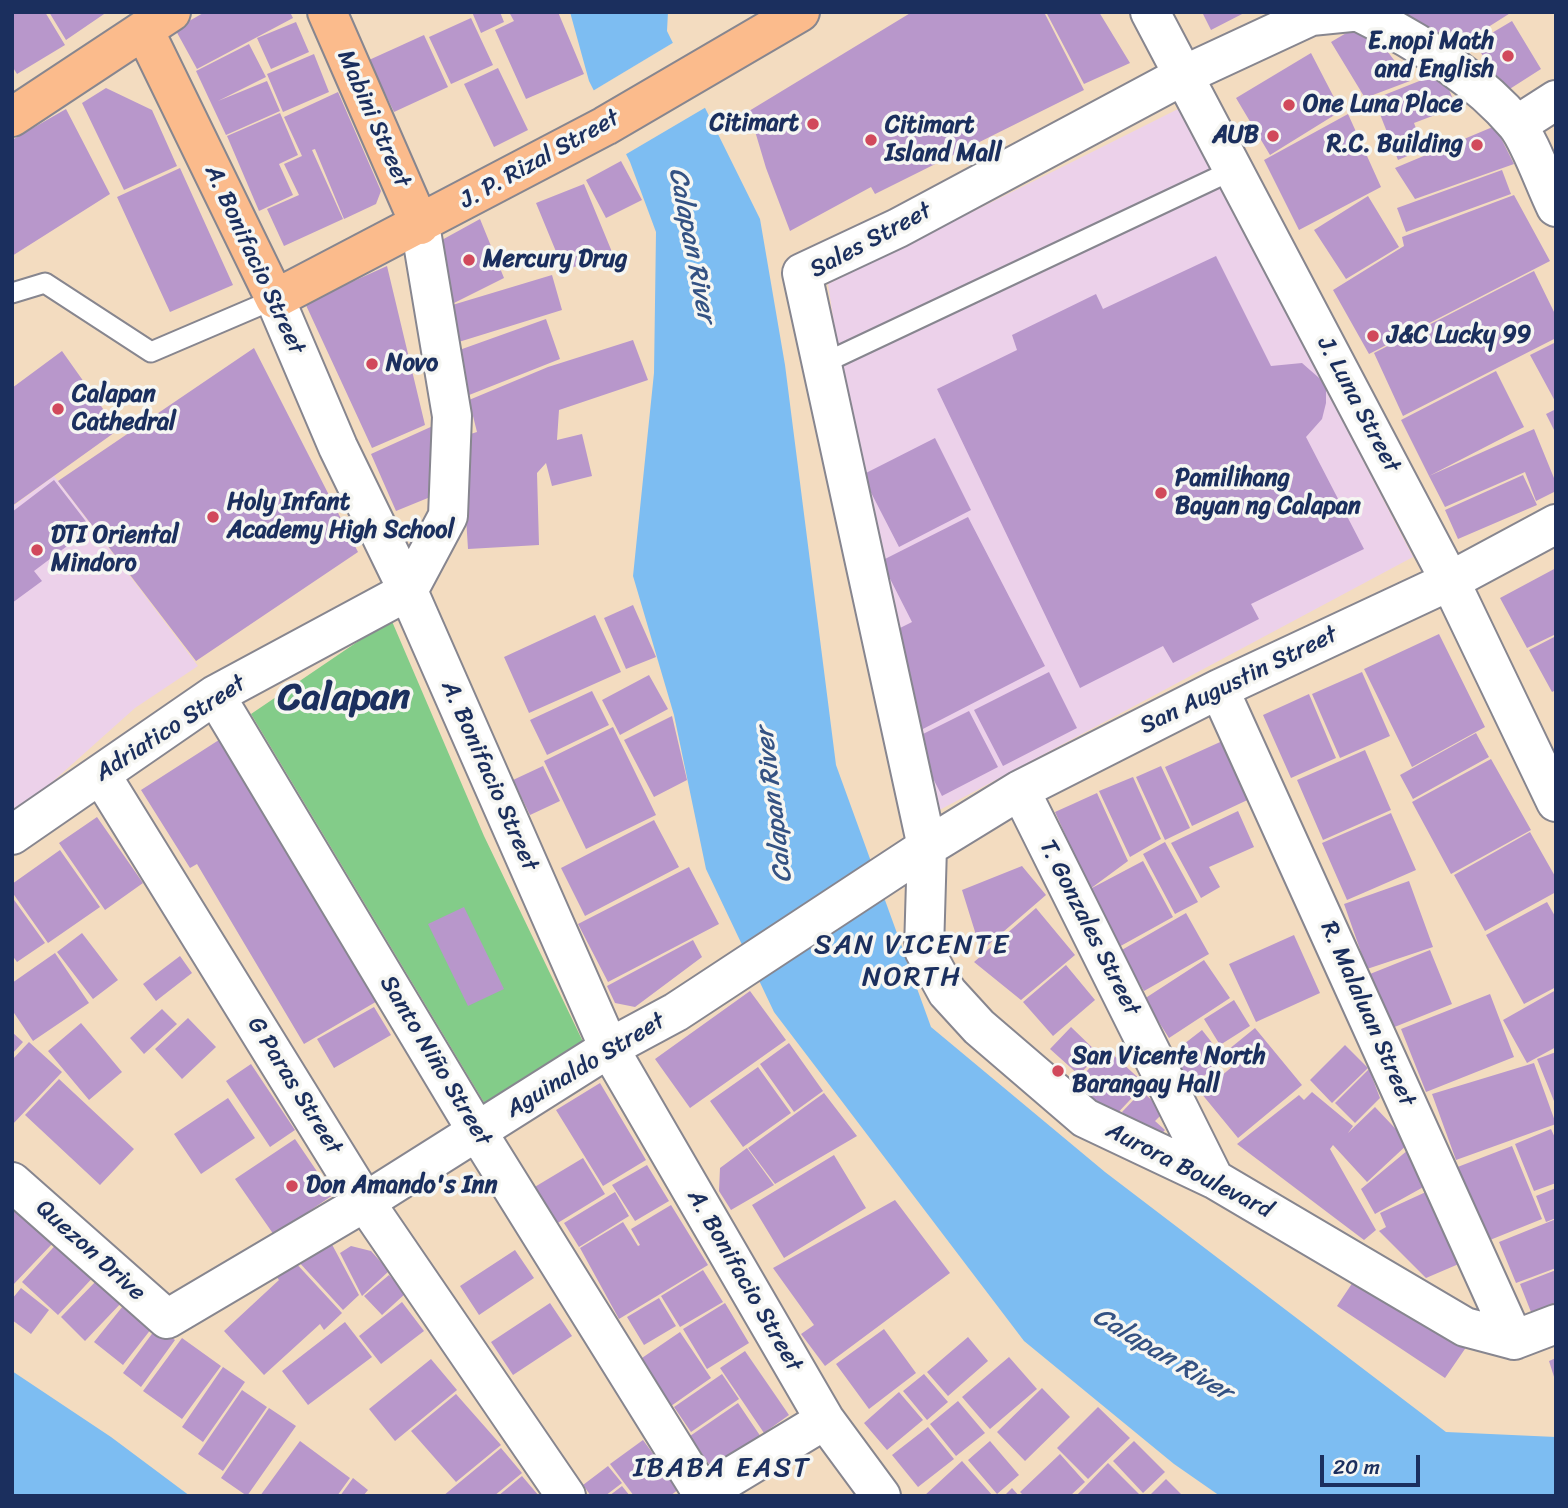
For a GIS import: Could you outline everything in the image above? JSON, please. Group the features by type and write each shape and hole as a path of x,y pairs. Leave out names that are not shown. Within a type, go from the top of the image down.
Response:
{"highway":[{"name":"Mabini Street","path":"327,12 420,225"},
{"name":"J. P. Rizal Street","path":"275,299 605,126 800,12"},
{"path":"12,117 158,21"},
{"name":"A. Bonifacio Street","path":"158,21 275,299"}],"street":[{"name":"J. Luna Street","path":"1150,12 1450,581 1556,802"},
{"name":"Sales Street","path":"927,847 802,273 898,228 1184,75 1314,14 1350,12"},
{"path":"1359,12 1401,33 1454,68 1517,125 1556,207"},
{"path":"1517,125 1556,100"},
{"path":"408,591 449,516 452,416 420,225"},
{"name":"A. Bonifacio Street","path":"275,299 338,447 408,591 609,1048 825,1420 881,1496"},
{"name":"San Augustin Street","path":"927,847 1020,790 1219,689 1450,581 1556,524"},
{"name":"Adriatico Street","path":"12,835 215,695 408,591"},
{"name":"R. Malaluan Street","path":"1219,689 1514,1340"},
{"name":"Santo Niño Street","path":"215,695 478,1133 702,1495"},
{"name":"G Paras Street","path":"101,775 365,1202 566,1496"},
{"name":"T. Gonzales Street","path":"1020,790 1214,1179"},
{"name":"Aguinaldo Street","path":"167,1319 478,1133 609,1048 676,1012 927,847"},
{"name":"Aurora Boulevard","path":"927,847 924,950 947,992 979,1027 1085,1118 1214,1179 1465,1327 1514,1340"},
{"name":"Quezon Drive","path":"12,1182 167,1319"},
{"path":"1514,1340 1556,1324"},
{"path":"702,1495 825,1420"}],"lane":[{"path":"822,364 1235,169"},
{"path":"12,293 45,283 151,352 275,299"}],"shaded area":[{"name":"Pamilihang Bayan ng Calapan","path":"1180,108 1413,557 934,813 899,751 828,284"},
{"path":"54,476 198,666 135,708 12,818 12,507"}],"green space":[{"path":"391,619 484,836 586,1048 485,1104 251,714"}],"water":[{"name":"Calapan River","path":"570,12 668,12 667,31 760,219 785,365 836,765 931,1027 1105,1172 1446,1432 1556,1437 1556,1496 1220,1496 1174,1464 1024,1341 774,1012 706,869 674,715 633,576 654,373 656,232 630,162 589,81"},
{"path":"12,1371 111,1437 190,1496 12,1496"}],"pier":[{"path":"676,41 708,106 623,156 591,92"}],"building":[{"path":"12,12 45,12 65,45 17,74 12,66"},
{"path":"49,12 107,12 66,40"},
{"path":"205,12 290,12 293,18 197,69 175,29"},
{"path":"472,12 500,12 504,22 481,33"},
{"path":"509,12 558,12 584,74 526,99 495,30 514,21"},
{"name":"Citimart Island Mall","path":"912,12 1044,12 1084,90 875,194 871,187 790,231 766,168 749,111"},
{"path":"1046,12 1099,12 1130,63 1084,84"},
{"path":"1202,12 1246,12 1211,30"},
{"path":"1403,12 1512,12 1444,55 1403,26"},
{"path":"471,18 493,65 451,84 429,37"},
{"name":"E.nopi Math and English","path":"1512,21 1541,69 1505,92 1475,43"},
{"path":"296,22 309,52 271,69 257,38"},
{"path":"1365,22 1410,81 1365,98 1331,42"},
{"path":"424,35 448,87 394,112 369,60"},
{"path":"249,44 266,77 218,101 267,81 280,111 226,135 196,71"},
{"name":"One Luna Place","path":"1311,53 1341,111 1270,155 1236,98"},
{"path":"314,54 329,92 283,112 267,74"},
{"path":"498,68 528,130 494,147 464,84"},
{"path":"1442,72 1456,107 1414,123 1424,149 1398,160 1374,99"},
{"path":"106,88 152,110 177,166 124,190 82,103"},
{"path":"338,92 381,191 376,204 344,219 315,149 312,150 343,219 284,246 267,209 299,195 284,164 302,156 284,117"},
{"path":"66,109 110,194 12,256 12,140"},
{"path":"280,113 298,155 279,164 293,195 259,211 227,136"},
{"path":"1348,114 1381,187 1299,230 1264,160"},
{"name":"R.C. Building","path":"1495,126 1514,164 1415,199 1395,168"},
{"path":"621,161 642,200 606,218 586,180"},
{"path":"180,168 233,285 170,312 117,197"},
{"path":"1502,170 1511,194 1406,232 1397,208"},
{"path":"584,184 612,252 564,271 536,203"},
{"path":"1514,195 1550,261 1369,354 1333,290 1404,246 1402,237"},
{"path":"1368,196 1399,247 1346,279 1314,230"},
{"name":"Mercury Drug","path":"480,219 504,278 448,306 440,241"},
{"name":"Pamilihang Bayan ng Calapan","path":"1216,256 1271,366 1302,363 1326,384 1326,403 1322,419 1306,437 1364,549 1251,604 1259,619 1173,663 1163,646 1080,688 937,389 1017,350 1012,335 1096,294 1103,309"},
{"name":"Novo","path":"387,266 425,425 372,448 305,303"},
{"path":"1534,271 1556,316 1556,338 1403,416 1374,353"},
{"path":"552,275 562,310 449,345 449,306"},
{"path":"546,319 560,359 454,401 451,353"},
{"path":"633,340 648,380 559,410 557,440 582,434 592,476 552,486 546,463 537,473 539,545 468,549 461,437 477,432 469,400 548,367"},
{"path":"1556,342 1556,403 1530,355"},
{"name":"Holy Infant Academy High School","path":"254,348 358,552 196,661 58,481"},
{"name":"Calapan Cathedral","path":"62,351 118,430 12,506 12,388"},
{"path":"1496,371 1524,427 1429,476 1401,420"},
{"path":"1556,409 1556,434 1546,414"},
{"path":"446,420 445,491 396,511 371,454"},
{"path":"1534,429 1556,483 1556,491 1536,501 1525,472 1445,507 1429,476"},
{"path":"935,438 971,510 899,547 862,475"},
{"path":"1523,475 1537,505 1458,539 1445,510"},
{"name":"DTI Oriental Mindoro","path":"54,480 91,528 34,571 42,581 12,603 12,512"},
{"path":"968,517 1045,666 919,731 894,631 912,622 881,561"},
{"path":"1556,568 1556,634 1527,648 1500,598"},
{"path":"633,605 656,657 626,669 604,618"},
{"path":"595,615 621,672 529,713 504,657"},
{"path":"1439,634 1485,727 1412,767 1364,669"},
{"path":"1556,636 1556,690 1552,692 1529,650"},
{"path":"1049,672 1077,728 1003,766 974,710"},
{"path":"1362,672 1390,736 1340,758 1312,694"},
{"path":"649,675 668,709 620,735 602,700"},
{"path":"592,691 609,725 547,755 530,720"},
{"path":"1309,694 1336,758 1291,778 1263,715"},
{"path":"969,711 998,767 942,796 913,739"},
{"path":"672,716 687,780 654,797 624,740"},
{"path":"613,727 656,815 586,849 544,761"},
{"path":"1476,733 1489,757 1413,799 1400,775"},
{"path":"222,738 379,1000 304,1044 197,864 190,868 141,790"},
{"path":"1229,738 1256,796 1192,826 1165,767"},
{"path":"1365,750 1391,810 1323,840 1297,780"},
{"path":"1491,759 1531,830 1451,874 1412,802"},
{"path":"543,766 560,801 530,815 513,780"},
{"path":"1161,766 1190,828 1165,840 1136,777"},
{"path":"1133,777 1161,839 1130,857 1099,791"},
{"path":"1097,793 1128,861 1090,889 1055,812"},
{"path":"1238,811 1254,847 1209,867 1220,887 1201,898 1171,843"},
{"path":"1391,813 1416,870 1347,900 1322,843"},
{"path":"97,817 143,883 105,910 59,843"},
{"path":"654,820 679,867 585,916 561,868"},
{"path":"1530,832 1556,878 1556,892 1485,931 1454,875"},
{"path":"1165,842 1198,902 1175,914 1143,854"},
{"path":"60,850 100,907 48,943 12,892 12,884"},
{"path":"1143,861 1173,917 1117,948 1090,889"},
{"path":"1022,866 1046,895 981,951 962,890"},
{"path":"689,867 719,924 608,982 578,924"},
{"path":"1409,881 1433,947 1367,969 1344,904"},
{"path":"12,897 45,943 17,962 12,955"},
{"path":"1547,902 1556,918 1556,987 1524,1004 1486,935"},
{"path":"464,907 504,989 468,1006 428,924"},
{"path":"1036,908 1075,955 1021,1000 974,962"},
{"path":"1186,913 1209,954 1144,991 1120,951"},
{"path":"82,933 118,980 93,999 57,952"},
{"path":"1294,935 1320,993 1256,1022 1229,964"},
{"path":"693,940 702,957 635,1007 615,1003 607,986"},
{"path":"1430,950 1452,1004 1392,1028 1370,974"},
{"path":"55,953 89,1003 33,1041 12,1010 12,983"},
{"path":"180,956 192,973 156,1001 143,984"},
{"path":"1204,960 1230,998 1169,1038 1144,999"},
{"path":"1066,965 1095,1000 1053,1036 1023,1002"},
{"path":"1556,990 1556,1047 1527,1063 1503,1020"},
{"path":"750,991 786,1040 690,1108 655,1059"},
{"path":"1490,994 1514,1057 1426,1092 1401,1029"},
{"path":"1234,1000 1250,1026 1220,1045 1204,1019"},
{"path":"374,1007 391,1035 334,1068 317,1039"},
{"path":"162,1009 177,1024 144,1054 130,1038"},
{"path":"188,1018 216,1047 182,1079 155,1049"},
{"path":"81,1023 122,1072 89,1100 48,1051"},
{"path":"1071,1027 1099,1054 1079,1075 1050,1049"},
{"path":"1255,1028 1302,1085 1238,1138 1201,1093 1233,1066 1223,1054"},
{"path":"1202,1030 1225,1059 1185,1091 1162,1061"},
{"path":"12,1032 23,1042 12,1054"},
{"path":"29,1042 62,1072 12,1125 12,1060"},
{"path":"789,1043 823,1091 794,1112 760,1064"},
{"path":"1345,1045 1368,1068 1332,1103 1310,1080"},
{"path":"1107,1049 1145,1084 1112,1119 1075,1084"},
{"path":"1556,1052 1556,1106 1537,1059"},
{"path":"1534,1063 1556,1124 1456,1160 1432,1094"},
{"path":"251,1064 295,1130 270,1147 226,1081"},
{"path":"758,1067 791,1113 743,1147 710,1101"},
{"path":"1369,1069 1380,1098 1355,1123 1335,1103"},
{"path":"59,1079 134,1149 100,1185 25,1115"},
{"path":"600,1083 646,1160 603,1186 556,1110"},
{"path":"1142,1091 1164,1112 1155,1121 1165,1130 1154,1142 1122,1112"},
{"path":"1312,1092 1353,1126 1348,1133 1375,1107 1409,1143 1367,1182 1333,1145 1330,1149 1376,1230 1364,1240 1237,1144 1299,1095 1304,1100"},
{"path":"824,1093 857,1136 775,1184 748,1148"},
{"path":"228,1098 255,1138 201,1174 174,1134"},
{"path":"1551,1129 1556,1140 1556,1183 1534,1191 1515,1144"},
{"path":"295,1139 333,1195 274,1235 235,1179"},
{"path":"1512,1146 1542,1219 1485,1242 1455,1168"},
{"path":"747,1148 774,1185 731,1210 719,1191 720,1168"},
{"path":"1408,1150 1427,1185 1375,1214 1361,1189"},
{"path":"834,1155 866,1208 784,1258 752,1205"},
{"path":"583,1158 605,1194 556,1224 533,1188"},
{"path":"647,1165 669,1201 635,1221 612,1185"},
{"path":"1556,1188 1556,1218 1546,1222 1536,1196"},
{"path":"1428,1191 1461,1263 1426,1278 1379,1231 1386,1227 1380,1213"},
{"path":"615,1192 629,1216 579,1247 564,1223"},
{"path":"895,1200 950,1273 825,1366 801,1334 814,1325 773,1268"},
{"path":"671,1205 708,1265 619,1319 580,1248 623,1222 638,1246 640,1245 631,1229"},
{"path":"12,1207 52,1244 12,1286"},
{"path":"1556,1219 1556,1268 1516,1283 1499,1242"},
{"path":"328,1237 359,1295 343,1310 297,1260"},
{"path":"61,1239 97,1273 58,1315 22,1282"},
{"path":"351,1246 371,1251 389,1271 362,1296 340,1253"},
{"path":"515,1250 534,1278 479,1315 460,1286"},
{"path":"293,1260 342,1313 324,1330 320,1324 264,1375 224,1331 279,1280 276,1276"},
{"path":"703,1270 723,1302 680,1327 661,1296"},
{"path":"1361,1270 1469,1343 1445,1378 1337,1306"},
{"path":"1556,1270 1556,1303 1531,1312 1520,1284"},
{"path":"389,1275 406,1293 382,1315 364,1296"},
{"path":"99,1278 123,1301 85,1341 61,1317"},
{"path":"21,1288 49,1310 31,1334 12,1320 12,1299"},
{"path":"659,1298 676,1326 644,1345 627,1317"},
{"path":"127,1301 155,1324 123,1365 94,1342"},
{"path":"402,1302 424,1331 381,1364 359,1336"},
{"path":"550,1303 572,1336 513,1375 491,1342"},
{"path":"725,1303 749,1343 707,1369 683,1329"},
{"path":"345,1322 372,1357 308,1405 282,1371"},
{"path":"157,1327 175,1340 141,1387 123,1373"},
{"path":"884,1329 916,1373 869,1409 836,1364"},
{"path":"680,1332 711,1378 671,1406 639,1360"},
{"path":"968,1337 988,1361 948,1396 927,1372"},
{"path":"182,1338 221,1366 182,1419 143,1391"},
{"path":"745,1351 789,1415 764,1433 720,1368"},
{"path":"1009,1357 1037,1389 990,1429 962,1397"},
{"path":"1556,1358 1556,1380 1555,1380 1549,1361"},
{"path":"431,1359 457,1390 395,1441 369,1409"},
{"path":"223,1367 245,1382 203,1442 182,1427"},
{"path":"722,1374 739,1399 691,1432 674,1407"},
{"path":"924,1374 948,1402 927,1420 903,1391"},
{"path":"1042,1388 1070,1417 1025,1461 997,1432"},
{"path":"242,1390 267,1407 223,1471 198,1454"},
{"path":"899,1392 923,1420 887,1450 864,1423"},
{"path":"456,1394 501,1445 456,1482 411,1431"},
{"path":"958,1401 985,1433 956,1456 930,1424"},
{"path":"738,1403 761,1437 713,1470 690,1436"},
{"path":"1098,1407 1130,1438 1088,1479 1057,1448"},
{"path":"269,1408 296,1426 247,1496 221,1478"},
{"path":"928,1427 954,1459 918,1487 892,1455"},
{"path":"643,1440 679,1489 670,1496 634,1496 610,1464"},
{"path":"300,1441 350,1478 337,1496 260,1496"},
{"path":"990,1441 1019,1475 997,1494 968,1460"},
{"path":"1134,1441 1165,1472 1143,1493 1113,1461"},
{"path":"501,1448 522,1473 494,1496 443,1496"},
{"path":"1060,1454 1085,1482 1070,1496 1024,1496 1020,1492"},
{"path":"962,1461 993,1496 924,1496"},
{"path":"1108,1463 1141,1496 1076,1496"},
{"path":"608,1466 622,1483 605,1496 591,1496 583,1485"},
{"path":"522,1476 539,1496 498,1496"},
{"path":"353,1478 368,1490 363,1496 340,1496"},
{"path":"1166,1479 1183,1496 1149,1496"},
{"path":"622,1486 630,1496 609,1496"},
{"path":"1012,1488 1019,1496 1004,1496"}],"place":[{"name":"E.nopi Math and English","path":"1508,56"},
{"name":"One Luna Place","path":"1289,105"},
{"name":"Citimart","path":"813,124"},
{"name":"AUB","path":"1273,136"},
{"name":"Citimart Island Mall","path":"871,140"},
{"name":"R.C. Building","path":"1477,145"},
{"name":"Mercury Drug","path":"469,260"},
{"name":"J&C Lucky 99","path":"1373,336"},
{"name":"Novo","path":"372,364"},
{"name":"Calapan Cathedral","path":"58,409"},
{"name":"Pamilihang Bayan ng Calapan","path":"1161,493"},
{"name":"Holy Infant Academy High School","path":"213,517"},
{"name":"DTI Oriental Mindoro","path":"37,550"},
{"name":"San Vicente North Barangay Hall","path":"1058,1071"},
{"name":"Don Amando's Inn","path":"292,1186"}],"district":[{"name":"Calapan","path":"344,699"},
{"name":"SAN VICENTE NORTH","path":"912,962"},
{"name":"IBABA EAST","path":"722,1469"}]}
